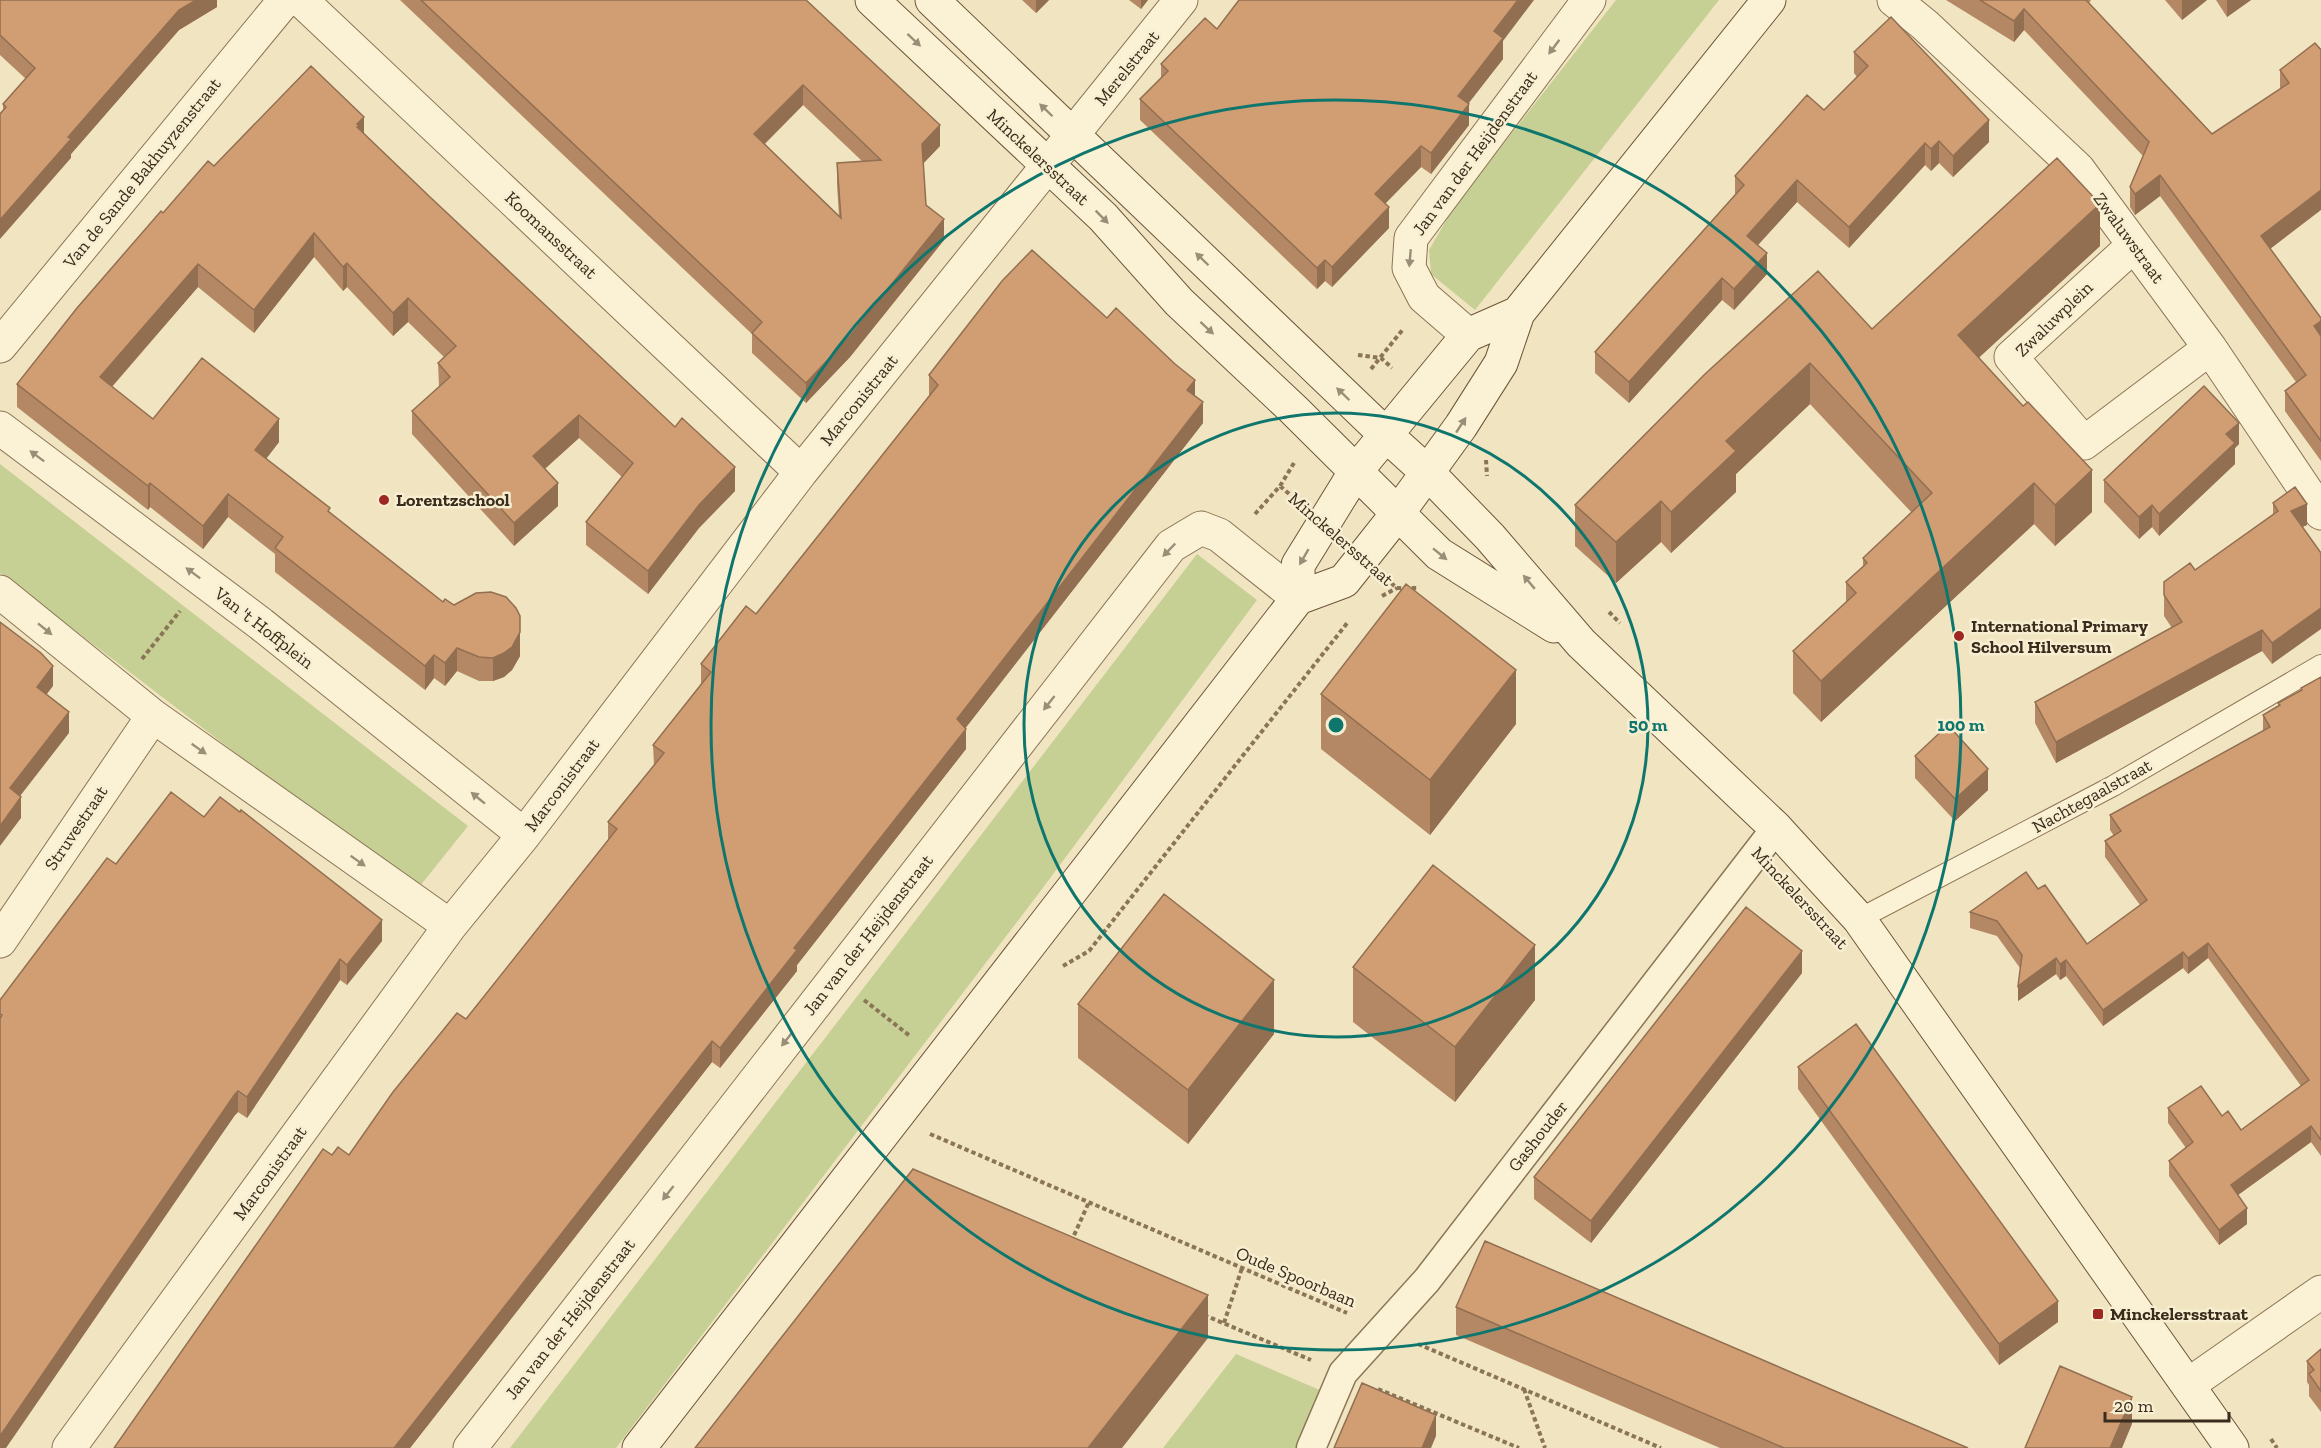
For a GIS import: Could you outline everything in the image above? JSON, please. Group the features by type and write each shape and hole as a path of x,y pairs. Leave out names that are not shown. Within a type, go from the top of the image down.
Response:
{"street":[{"name":"Van de Sande Bakhuyzenstraat","path":"0,346 285,0"},
{"name":"Koomansstraat","path":"301,0 801,472"},
{"name":"Minckelersstraat","path":"872,0 1102,217 1179,302 1356,471 1439,554 1581,643"},
{"name":"Minckelersstraat","path":"932,0 1428,473 1490,537 1581,643 1776,828 1859,919 2232,1448"},
{"name":"Merelstraat","path":"1072,135 1181,0"},
{"name":"Jan van der Heijdenstraat","path":"1468,335 1424,297 1408,268 1411,238 1588,0"},
{"path":"639,1448 1298,598 1344,581 1398,513 1428,473 1500,363 1518,313 1769,0"},
{"name":"Zwaluwstraat","path":"1894,0 1925,25 2078,169 2210,348 2321,513"},
{"name":"Marconistraat","path":"69,1448 450,926 524,835 801,472 1072,135"},
{"name":"Zwaluwplein","path":"2134,245 2011,357 2084,443 2210,348"},
{"path":"1298,598 1298,565 1356,471 1468,335 1518,313"},
{"name":"Van 't Hoffplein","path":"0,428 261,624 524,835"},
{"name":"Jan van der Heijdenstraat","path":"470,1448 1171,546 1201,528 1210,531 1219,535 1298,598"},
{"path":"0,592 153,716 450,926"},
{"name":"Struvestraat","path":"0,941 153,716"},
{"name":"Gashouder","path":"1311,1448 1343,1374 1427,1280 1776,828"},
{"path":"2188,1385 2321,1292"}],"lane":[{"name":"Nachtegaalstraat","path":"1859,919 2113,786 2321,665"}],"path":[{"name":"Minckelersstraat","path":"1280,486 1323,524"},
{"name":"Minckelersstraat","path":"1362,558 1397,588 1425,589"},
{"path":"118,688 204,581"},
{"path":"835,977 941,1060"},
{"name":"Oude Spoorbaan","path":"921,1131 1660,1448"},
{"path":"1069,1245 1089,1202"},
{"path":"1224,1323 1242,1268"},
{"path":"1202,1314 1508,1446 1519,1448"},
{"path":"1524,1389 1545,1448"}],"green space":[{"path":"1616,0 1719,0 1475,310 1431,274 1429,250 1454,207"},
{"path":"0,464 468,826 416,891 0,573"},
{"path":"1197,554 1257,600 1039,893 616,1448 510,1448"},
{"path":"1236,1354 1322,1391 1297,1448 1163,1448"}],"building":[{"path":"0,0 196,0 179,10 68,137 71,139 0,220 0,114 6,107 3,104 35,68 0,35"},
{"path":"421,0 806,0 940,125 922,144 926,205 944,219 850,336 806,383 752,333 762,322","holes":["803,85 881,160 837,163 841,218 754,134"]},
{"path":"1239,0 1518,0 1494,31 1503,38 1458,96 1469,104 1431,153 1421,146 1375,194 1389,207 1332,267 1325,260 1317,268 1140,99 1168,71 1161,64 1205,18 1217,29"},
{"path":"1980,0 2086,0 2212,134 2289,83 2280,70 2315,43 2321,50 2321,190 2261,236 2321,318 2321,321 2314,326 2321,336 2321,441 2285,391 2306,375 2160,175 2135,194 2130,187 2149,142 2024,9 2014,21"},
{"path":"1891,17 1989,120 1953,156 1939,141 1931,149 1925,143 1849,227 1797,180 1747,236 1767,253 1734,289 1722,278 1629,382 1595,352 1744,185 1735,176 1807,95 1824,110 1868,66 1854,52"},
{"path":"311,66 364,117 357,127 430,197 675,427 682,418 735,467 699,505 648,571 586,522 633,463 579,415 533,456 558,483 514,523 412,411 450,377 438,363 456,346 408,298 393,313 347,263 343,267 314,233 254,310 198,264 100,377 153,419 202,358 279,419 255,450 330,508 328,511 443,602 445,599 454,605 476,593 491,592 506,597 520,616 520,632 512,647 493,658 479,657 457,648 445,663 434,655 425,666 275,548 283,537 228,494 203,526 150,483 148,486 17,384 77,308 161,211 163,213 208,161 214,166"},
{"path":"2057,158 2100,204 1958,335 2023,406 2028,402 2092,470 2055,505 2034,483 1821,681 1793,651 1856,593 1846,582 1867,563 1863,558 1932,493 1810,363 1726,441 1736,451 1671,512 1661,501 1616,542 1575,505 1705,374 1818,271 1872,329"},
{"path":"1032,250 1107,318 1116,308 1195,380 1187,390 1203,402 957,719 966,729 794,948 797,950 720,1048 712,1041 394,1448 114,1448 323,1149 332,1155 338,1147 349,1155 393,1092 457,1013 466,1019 617,829 608,822 664,753 653,745 711,672 701,664 746,606 756,614 938,385 929,375 1002,281"},
{"path":"2204,386 2239,423 2226,434 2235,443 2159,514 2152,505 2139,517 2104,480"},
{"path":"2295,487 2307,504 2291,511 2321,553 2321,608 2272,643 2262,630 2056,742 2035,702 2182,622 2164,595 2164,582 2190,563 2195,570 2278,511 2273,503"},
{"path":"1406,584 1516,670 1430,780 1321,694"},
{"path":"0,622 41,653 53,666 37,687 69,712 10,788 21,797 0,826"},
{"path":"2321,677 2321,1140 2311,1126 2231,1185 2247,1208 2219,1230 2169,1161 2193,1142 2168,1108 2201,1086 2222,1116 2228,1111 2241,1130 2309,1080 2208,943 2188,958 2183,952 2103,1010 2066,960 2060,964 2056,958 2018,986 2022,955 1997,921 1970,912 2026,872 2038,889 2045,885 2087,944 2147,900 2105,841 2121,831 2110,815 2270,727 2263,715 2280,705 2278,703"},
{"path":"1948,725 1988,769 1955,799 1915,756"},
{"path":"171,792 204,817 220,797 240,812 241,810 382,920 347,965 340,959 247,1097 238,1091 235,1094 0,1436 0,1019 2,1015 0,1014 0,1000 107,858 116,864"},
{"path":"1433,865 1535,945 1455,1047 1353,967"},
{"path":"1164,894 1274,980 1188,1090 1078,1004"},
{"path":"1746,907 1802,951 1591,1221 1534,1177"},
{"path":"1856,1024 2058,1301 1999,1344 1798,1067"},
{"path":"913,1169 1208,1295 1088,1448 695,1448"},
{"path":"1485,1241 1968,1448 1784,1448 1456,1307"},
{"path":"2321,1349 2321,1391 2309,1374 2314,1370 2307,1361"},
{"path":"2060,1366 2132,1397 2110,1448 2025,1448"},
{"path":"1362,1383 1436,1415 1422,1448 1334,1448"}],"place":[{"name":"Lorentzschool","path":"384,500"},
{"name":"International Primary School Hilversum","path":"1959,636"},
{"name":"Minckelersstraat","path":"2098,1314"}]}
